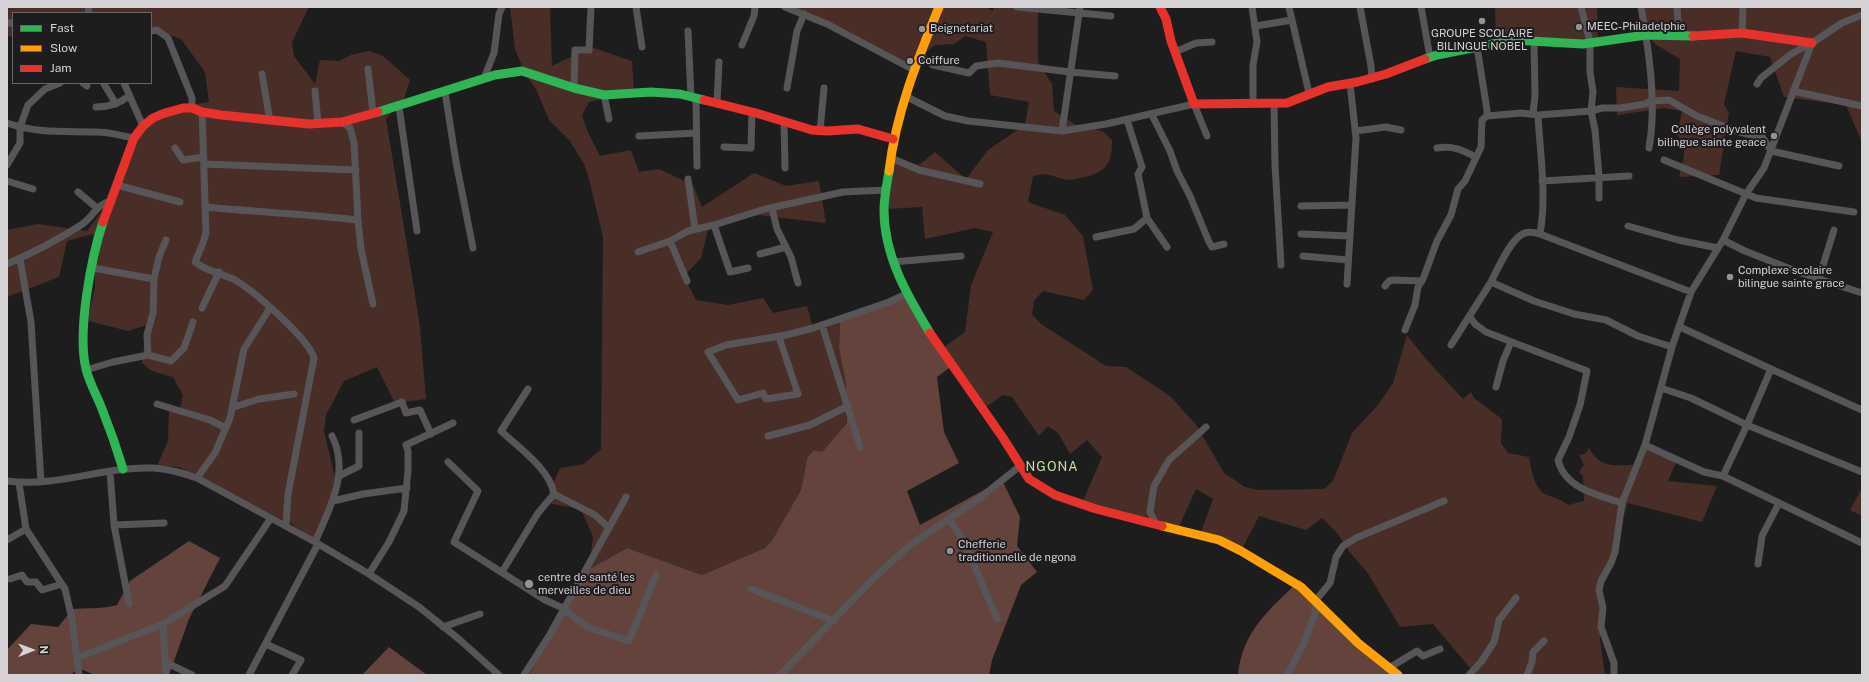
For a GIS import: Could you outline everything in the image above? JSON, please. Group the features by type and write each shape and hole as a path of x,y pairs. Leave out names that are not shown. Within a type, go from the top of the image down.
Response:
{"street":[{"path":"484,78 494,53 499,14 502,7"},
{"path":"574,88 575,50 589,50 591,7"},
{"path":"636,7 642,47"},
{"path":"742,45 754,16 755,7"},
{"path":"785,7 793,8 914,70"},
{"path":"939,7 914,70 893,139 886,190 884,225 893,262 906,294 940,350 1029,479 1055,495 1096,509 1219,540 1301,587 1316,600 1358,643 1398,675"},
{"path":"1016,7 1080,10 1111,16"},
{"path":"1160,7 1175,52 1207,136"},
{"path":"1252,7 1256,26 1257,42 1253,65 1253,104"},
{"path":"1289,7 1309,93"},
{"path":"1360,7 1372,79"},
{"path":"1421,7 1430,57"},
{"path":"1581,7 1590,42 1590,72 1593,92 1591,111 1595,130 1599,176 1599,198"},
{"path":"1642,7 1652,101 1652,128 1649,148"},
{"path":"1677,7 1679,36"},
{"path":"1742,33 1743,7"},
{"path":"1062,131 1080,10"},
{"path":"787,88 797,31 804,14"},
{"path":"1757,84 1761,78 1791,54 1812,43 1842,23 1862,15"},
{"path":"1256,26 1292,20"},
{"path":"152,31 157,30 168,38 192,98 192,108"},
{"path":"688,31 694,98 697,166"},
{"path":"905,96 936,112 950,117 976,122 1062,131 1152,115 1194,104 1274,104 1287,102 1328,87 1372,79 1430,57 1512,40 1583,44 1646,35 1709,36 1742,33 1812,43"},
{"path":"1534,41 1535,114 1542,181 1542,223 1540,234"},
{"path":"1175,52 1196,43 1212,42"},
{"path":"1614,675 1614,663 1601,627 1603,608 1599,590 1600,581 1615,552 1622,503 1645,445 1672,347 1691,292 1723,240 1746,194 1764,168 1812,43"},
{"path":"1477,47 1487,116"},
{"path":"920,55 933,64 969,73 976,66 998,63 1115,76"},
{"path":"717,103 719,62"},
{"path":"368,69 373,114"},
{"path":"123,469 112,434 86,370 82,345 82,332 102,226 134,138 153,118 162,114 182,108 192,108 202,112 270,121 318,123 342,122 399,107 484,78 511,71 522,71 552,81 560,82 574,88 604,95 665,92 717,103 820,131 858,129 893,139"},
{"path":"262,74 270,121"},
{"path":"1348,284 1355,131 1350,83"},
{"path":"7,165 20,143 20,127 28,105 45,89 58,84"},
{"path":"104,84 116,104"},
{"path":"124,84 144,126"},
{"path":"820,131 824,88"},
{"path":"315,91 318,123"},
{"path":"1793,91 1862,106"},
{"path":"445,92 456,162 473,248"},
{"path":"604,95 610,119"},
{"path":"96,107 106,107 116,104 129,96"},
{"path":"1405,330 1409,322 1418,287 1422,281 1437,240 1451,215 1458,189 1465,181 1481,147 1482,120 1487,116 1510,113 1535,114 1591,111 1602,108 1621,108 1645,104 1652,101 1669,100 1697,116 1736,131 1763,138 1771,151 1839,166"},
{"path":"1274,104 1275,165 1281,265"},
{"path":"399,107 417,231"},
{"path":"202,112 206,233 196,262 237,281 270,308 308,347 314,358 288,494 286,525"},
{"path":"724,147 751,148 752,112"},
{"path":"1152,115 1170,151 1177,171 1190,196 1209,242 1212,246 1224,244"},
{"path":"1127,120 1142,167 1138,174 1147,218 1166,247"},
{"path":"342,122 350,128 352,135 356,170 361,249 373,304"},
{"path":"784,122 785,168"},
{"path":"7,123 20,127 61,133 111,133 134,138"},
{"path":"1355,131 1386,128 1401,130"},
{"path":"639,136 696,133"},
{"path":"1437,148 1446,146 1456,147 1476,157"},
{"path":"176,148 183,160 204,160 356,170"},
{"path":"891,158 919,170 980,184"},
{"path":"1664,160 1756,198 1854,212"},
{"path":"1542,181 1599,176 1629,176"},
{"path":"688,179 695,229"},
{"path":"7,181 33,189"},
{"path":"118,185 180,202"},
{"path":"638,252 670,240 688,231 772,208 842,192 886,190"},
{"path":"78,192 97,208"},
{"path":"7,264 82,224 89,219 102,203 112,201"},
{"path":"1301,206 1351,204"},
{"path":"206,208 307,214 358,220"},
{"path":"772,208 777,229 786,247 798,282"},
{"path":"1096,237 1134,229 1147,218"},
{"path":"714,225 730,272 748,268"},
{"path":"1628,226 1678,240 1718,248"},
{"path":"1819,278 1834,230"},
{"path":"1451,345 1470,317 1518,237 1527,232 1540,234 1691,292"},
{"path":"1300,234 1350,236"},
{"path":"148,355 146,335 153,313 154,279 159,257 166,240"},
{"path":"670,240 687,281"},
{"path":"1723,240 1745,251 1862,293"},
{"path":"760,254 786,247"},
{"path":"893,262 961,256"},
{"path":"1303,256 1348,260"},
{"path":"20,258 31,322 41,482"},
{"path":"93,268 154,279"},
{"path":"202,308 219,272"},
{"path":"1385,286 1389,281 1393,280 1422,281"},
{"path":"1491,282 1534,301 1574,314 1606,320 1638,336 1672,347"},
{"path":"778,337 798,394 766,399 762,393 738,400 708,352 726,345 778,337 822,325 889,302 906,294"},
{"path":"197,478 215,453 234,407 240,362 244,349 270,308"},
{"path":"1470,317 1475,324 1486,332 1587,371 1580,405 1569,437 1558,460 1559,466 1575,485 1594,496 1622,503"},
{"path":"86,370 148,355 171,361 184,348 193,322"},
{"path":"822,325 860,447"},
{"path":"1680,327 1862,410"},
{"path":"1496,387 1503,361 1511,342"},
{"path":"1723,476 1771,369"},
{"path":"1661,388 1691,398 1747,425 1862,472"},
{"path":"502,572 538,514 554,494 553,484 545,472 501,431 528,389"},
{"path":"234,407 259,399 294,394"},
{"path":"354,420 402,402 406,413 420,410 431,434"},
{"path":"157,404 210,420 226,428"},
{"path":"768,436 810,425 848,406"},
{"path":"368,574 389,542 401,520 404,511 407,488 408,451 406,445 453,423"},
{"path":"1156,524 1150,512 1154,486 1169,460 1206,427"},
{"path":"339,476 358,466 359,433"},
{"path":"249,675 317,542 333,501 339,476 339,458 332,436"},
{"path":"1645,445 1704,472 1723,476 1862,543"},
{"path":"448,462 478,490 454,542 545,600 563,608 587,626 629,641 656,575"},
{"path":"780,675 834,621 872,580 910,545 981,497 1020,466"},
{"path":"7,481 19,483 41,482 123,469 152,468 178,472 197,478 317,542 419,607 499,675"},
{"path":"110,471 114,525 129,604"},
{"path":"19,483 26,529 62,584 70,607 79,675"},
{"path":"333,501 362,494 407,488"},
{"path":"554,494 595,515 609,528"},
{"path":"524,675 535,659 626,497"},
{"path":"1287,675 1303,645 1315,614 1316,600 1330,583 1336,557 1348,542 1444,501"},
{"path":"1758,564 1762,536 1779,503"},
{"path":"77,658 163,624 225,586 271,518"},
{"path":"949,518 965,544 996,619"},
{"path":"114,525 164,523"},
{"path":"7,540 26,529"},
{"path":"10,579 22,575 27,582 36,582 42,590 62,584"},
{"path":"751,589 834,621"},
{"path":"1469,675 1482,662 1494,642 1499,620 1516,598"},
{"path":"443,627 480,614"},
{"path":"163,624 166,675"},
{"path":"1527,675 1532,662 1533,652 1544,641"},
{"path":"266,644 301,660 292,675"},
{"path":"1389,668 1417,651 1423,656 1440,649"},
{"path":"165,662 192,675"}],"shaded area":[{"path":"7,7 309,7 292,42 294,56 315,84 320,60 339,61 351,55 369,51 383,56 410,80 404,99 386,119 420,327 426,399 395,403 377,367 344,381 326,415 324,431 336,482 318,542 286,520 281,519 179,467 157,466 168,441 169,411 179,413 183,395 173,377 160,374 148,368 142,362 147,325 128,331 89,321 88,317 95,287 93,234 67,241 59,277 7,297 7,230 38,224 87,231 110,200 143,121 165,108 209,102 205,72 181,39 152,28 152,12 12,12 12,37 7,36"},
{"path":"510,7 551,7 552,66 591,47 632,61 634,92 589,102 582,115 587,130 600,156 631,150 639,172 659,169 693,185 702,207 754,173 786,186 819,181 826,223 758,215 735,220 708,230 701,258 684,276 696,300 728,305 763,298 773,313 807,306 813,328 840,319 839,348 846,384 847,423 822,452 807,457 801,490 771,542 765,548 702,575 627,548 589,569 593,537 581,509 552,504 551,488 560,468 584,464 601,449 603,237 584,164 570,141 549,120 536,89 526,75 515,49"},
{"path":"787,7 986,7 993,11 994,7 1063,7 1062,13 1038,11 1038,62 1052,84 1054,111 1076,125 1102,131 1112,140 1112,148 1107,165 1092,175 1069,180 1044,174 1033,176 1028,202 1065,215 1083,236 1093,290 1084,300 1043,291 1034,301 1032,314 1041,324 1106,366 1126,367 1170,396 1197,426 1224,473 1245,487 1258,490 1324,489 1333,481 1352,433 1378,405 1393,383 1407,335 1425,358 1463,399 1471,392 1474,398 1502,419 1501,443 1508,453 1529,457 1536,483 1545,494 1568,505 1584,501 1583,476 1579,472 1584,465 1579,455 1585,454 1589,448 1598,460 1603,463 1614,465 1634,465 1639,450 1643,446 1677,460 1668,481 1717,486 1702,522 1628,503 1604,574 1600,640 1605,675 1466,675 1471,669 1433,624 1400,627 1367,572 1351,554 1338,534 1322,518 1306,530 1259,516 1241,551 1199,537 1213,499 1196,489 1177,531 1082,503 1102,457 1087,440 1070,454 1058,433 1048,426 1039,436 1012,397 1003,395 983,409 940,350 965,332 971,285 993,232 975,228 925,239 922,207 887,209 891,158 919,165 935,152 966,179 988,150 1025,125 1029,102 990,95 986,42 965,36 954,44 935,45 920,57 913,72 850,32"},
{"path":"1495,7 1597,7 1598,41 1496,42"},
{"path":"1644,7 1862,7 1862,142 1846,105 1784,97 1770,57 1736,51 1724,104 1729,113 1719,175 1679,177 1684,155 1683,145 1677,135 1682,111 1664,108 1617,115 1616,87 1679,91 1680,59 1655,44 1646,33"},
{"path":"906,294 952,366 937,377 944,432 959,463 907,491 920,525 1002,480 1020,517 1017,546 1037,572 1021,585 992,660 989,675 529,675 589,569 627,548 702,575 765,548 771,542 801,490 807,458 814,450 822,452 847,423 846,384 839,348 840,319"},
{"path":"1862,488 1862,516 1850,510"},
{"path":"189,541 220,558 189,619 169,675 95,675 78,668 71,675 7,675 7,650 31,624 58,627 73,609 100,608 117,605 130,581"},
{"path":"1300,580 1355,638 1403,675 1238,675 1245,646 1251,633 1268,611"},
{"path":"389,647 427,675 362,675"}],"traffic: fast":[{"path":"1425,59 1437,55 1513,40 1583,44 1646,35 1693,36"},
{"path":"378,112 495,75 522,71 574,88 604,95 651,92 680,94 704,100"},
{"path":"889,171 884,210 885,227 892,259 905,290 930,333"},
{"path":"103,222 94,255 87,295 83,335 84,354 87,374 108,424 123,469"}],"traffic: slow":[{"path":"889,171 897,128 908,88 939,7"},
{"path":"1162,526 1219,540 1241,551 1301,587 1358,643 1398,675"}],"traffic: jam":[{"path":"1160,7 1166,19 1171,41 1194,104 1287,103 1328,87 1357,82 1386,74 1425,59"},
{"path":"1693,36 1742,33 1812,43"},
{"path":"704,100 756,113 812,130 827,131 858,129 893,139"},
{"path":"103,222 134,138 143,126 153,118 162,114 183,108 192,108 202,112 221,115 309,124 342,122 378,112"},
{"path":"930,333 1003,438 1029,479 1055,495 1096,509 1162,526"}],"place":[{"name":"GROUPE SCOLAIRE BILINGUE NOBEL","path":"1482,21"},
{"name":"MEEC-Philadelphie","path":"1579,27"},
{"name":"Beignetariat","path":"922,29"},
{"name":"Coiffure","path":"910,61"},
{"name":"Collège polyvalent bilingue sainte geace","path":"1774,136"},
{"name":"Complexe scolaire bilingue sainte grace","path":"1730,277"},
{"name":"Chefferie traditionnelle de ngona","path":"950,551"},
{"name":"centre de santé les merveilles de dieu","path":"529,584"}],"district":[{"name":"NGONA","path":"1052,467"}]}
